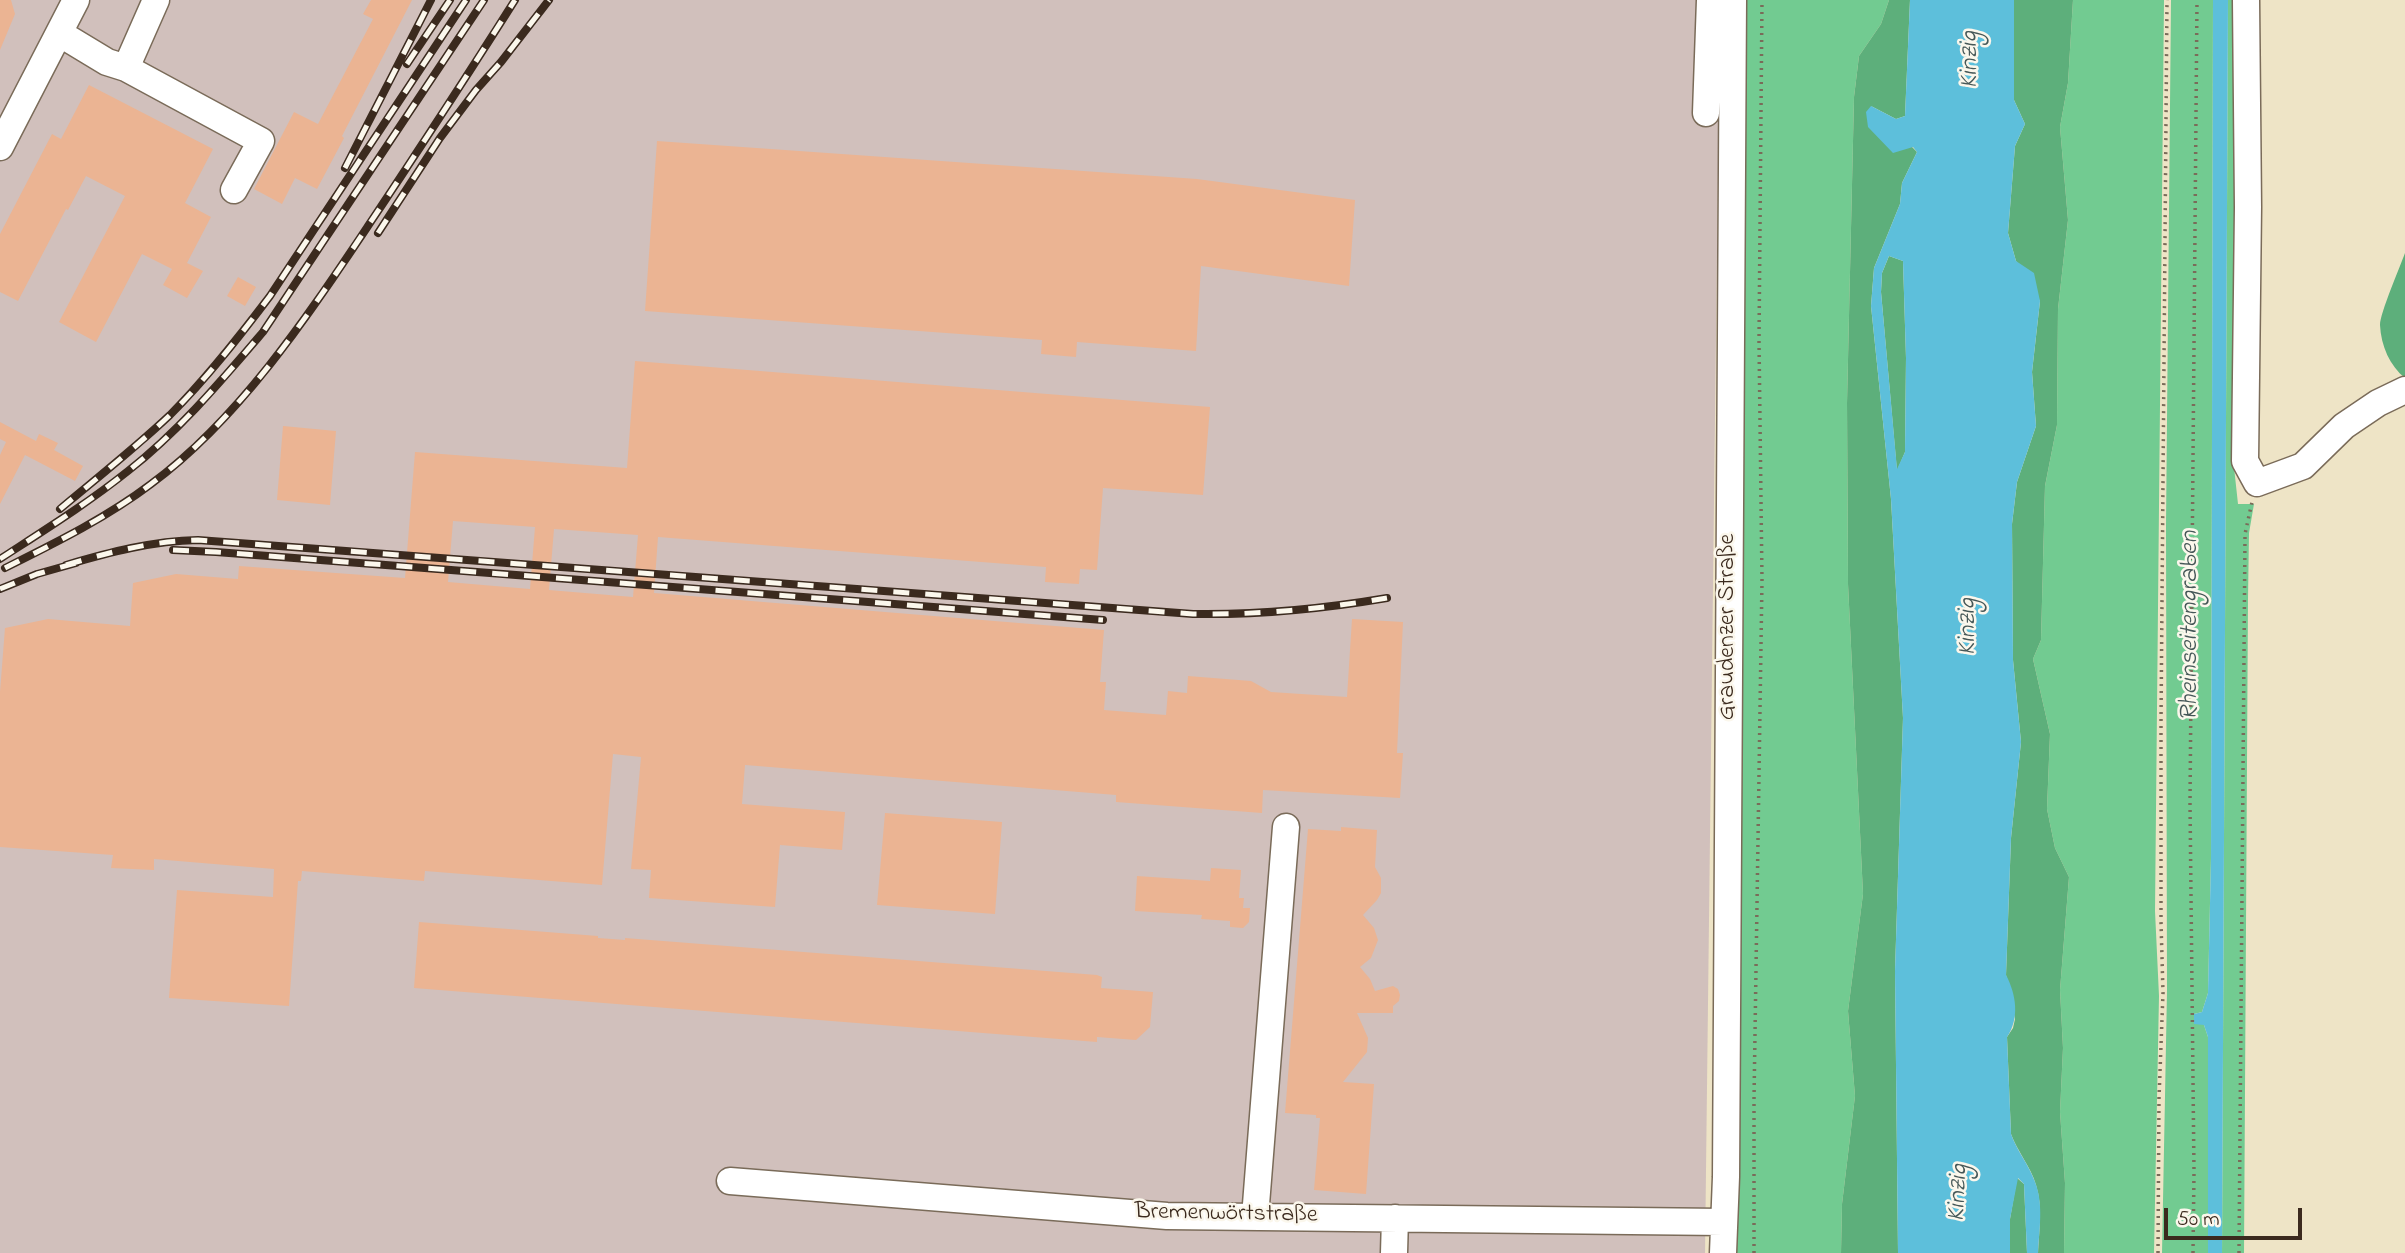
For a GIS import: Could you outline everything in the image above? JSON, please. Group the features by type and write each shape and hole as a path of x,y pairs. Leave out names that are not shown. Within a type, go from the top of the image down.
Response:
{"street":[{"path":"0,147 76,0"},
{"path":"126,68 156,0"},
{"path":"1706,113 1710,0"},
{"name":"Graudenzer Straße","path":"1723,1253 1726,1163 1733,0"},
{"path":"2246,0 2248,207 2245,461 2257,483 2303,466 2344,426 2378,403 2405,390"},
{"path":"59,33 107,62 126,68 261,141 234,190"},
{"path":"1255,1217 1286,827"},
{"name":"Bremenwörtstraße","path":"730,1181 1115,1213 1723,1222"},
{"path":"1394,1253 1395,1218"}],"path":[{"path":"1754,1253 1762,580 1759,327 1762,0"},
{"path":"2158,1253 2163,993 2161,722 2167,0"},
{"path":"2193,1253 2190,803 2197,0"},
{"path":"2239,1253 2245,534 2257,483"}],"shaded area":[{"path":"0,0 1720,0 1705,1253 0,1253"}],"green space":[{"path":"1743,0 1889,0 1881,24 1859,56 1854,97 1847,403 1848,584 1863,894 1848,1011 1855,1096 1842,1204 1841,1253 1731,1253"},
{"path":"1889,0 1910,0 1905,116 1896,119 1871,106 1917,152 1902,183 1900,204 1874,268 1871,306 1891,499 1903,718 1895,971 1898,1253 1841,1253 1842,1204 1855,1096 1848,1011 1863,894 1848,584 1847,403 1854,97 1859,56 1881,24"},
{"path":"2014,0 2073,0 2068,83 2060,127 2068,220 2058,309 2057,425 2045,486 2041,640 2033,659 2050,734 2047,809 2055,848 2069,877 2060,990 2063,1048 2060,1112 2065,1183 2064,1253 2038,1253 2038,1193 2034,1178 2011,1134 2007,1037 2015,1019 2006,975 2011,838 2021,742 2013,660 2012,524 2017,482 2036,426 2032,372 2040,301 2016,261 2008,233 2015,146 2025,124 2014,100"},
{"path":"2073,0 2164,0 2155,911 2159,996 2154,1253 2064,1253 2065,1183 2060,1112 2063,1048 2060,990 2069,877 2055,848 2047,809 2050,734 2033,659 2041,640 2045,486 2057,425 2058,309 2068,220 2060,127 2068,83"},
{"path":"2171,0 2213,0 2211,858 2208,993 2202,1012 2194,1014 2204,1025 2208,1037 2208,1253 2162,1253 2167,991 2166,525"},
{"path":"2228,0 2235,0 2233,458 2238,504 2254,504 2249,533 2248,599 2244,1253 2222,1253"},
{"path":"2405,253 2405,378 2387,355 2380,325"},
{"path":"1889,256 1903,261 1905,452 1897,471 1881,292 1882,273"},
{"path":"2017,1178 2024,1184 2027,1253 2010,1253 2010,1219"}],"water":[{"name":"Kinzig","path":"1910,0 2014,0 2014,100 2025,124 2015,146 2008,233 2016,261 2034,273 2040,301 2032,372 2036,426 2017,482 2012,524 2013,660 2021,742 2011,838 2006,975 2014,998 2015,1014 2007,1037 2011,1134 2038,1190 2038,1253 2027,1253 2024,1184 2018,1178 2010,1219 2010,1253 1898,1253 1895,971 1903,718 1891,499 1871,306 1874,268 1900,204 1902,183 1917,152 1913,147 1893,153 1868,127 1866,112 1871,106 1896,119 1905,116","holes":["1889,256 1903,261 1905,452 1897,469 1881,292 1882,273"]},
{"path":"2213,0 2228,0 2222,1253 2208,1253 2208,1037 2204,1025 2194,1024 2194,1014 2202,1012 2208,993 2211,858"}],"building":[{"path":"0,0 11,0 15,14 0,50"},
{"path":"371,0 412,0 317,189 295,178 282,204 254,189 294,112 318,124 373,19 363,14"},
{"path":"89,85 213,149 185,203 211,217 187,263 203,271 187,298 163,285 172,269 142,254 96,342 59,322 125,196 86,176 18,301 0,292 0,234 52,134 61,139"},
{"path":"657,141 1197,179 1355,200 1349,286 1201,266 1196,351 1077,342 1076,357 1041,354 1042,340 645,311"},
{"path":"238,277 256,287 245,306 227,296"},
{"path":"635,361 1210,407 1203,495 1103,488 1097,570 1080,569 1079,584 1045,582 1046,567 658,537 654,593 1104,630 1100,682 1106,682 1104,710 1166,715 1168,691 1187,693 1188,676 1251,681 1271,692 1347,697 1352,619 1403,622 1397,753 1403,753 1400,798 1263,790 1262,813 1116,802 1116,795 745,765 742,804 845,812 842,850 780,845 775,907 649,898 651,870 631,869 641,757 613,754 602,885 425,871 424,881 302,871 301,881 298,881 289,1006 169,998 177,890 273,897 274,869 154,859 154,870 111,868 113,855 0,847 0,692 5,628 48,619 130,626 133,583 176,574 238,579 239,566 405,578 415,452 627,468","holes":["453,521 535,527 530,589 448,582","554,529 638,535 633,597 549,590"]},
{"path":"0,422 36,441 39,434 58,443 54,450 83,466 75,481 25,455 0,504 0,455 6,442 0,439"},
{"path":"283,426 336,431 330,505 277,500"},
{"path":"885,813 1002,822 995,914 877,905"},
{"path":"1341,827 1377,830 1375,867 1381,878 1381,893 1363,915 1374,928 1378,940 1371,958 1360,967 1370,979 1375,991 1393,986 1398,989 1400,995 1399,1001 1393,1006 1393,1013 1357,1013 1368,1038 1367,1052 1343,1082 1374,1084 1366,1194 1314,1190 1320,1118 1316,1118 1316,1115 1285,1113 1308,829 1341,831"},
{"path":"1211,868 1241,870 1239,898 1244,898 1243,908 1250,908 1249,922 1243,928 1230,927 1230,921 1201,919 1202,915 1135,911 1137,876 1210,881"},
{"path":"419,922 1097,975 1102,977 1101,988 1153,992 1150,1027 1136,1040 1097,1037 1097,1042 414,988"}],"railway":[{"path":"345,168 431,0"},
{"path":"407,64 450,0"},
{"path":"60,509 170,415 234,342 270,296 466,0"},
{"path":"0,559 81,506 147,456 231,369 263,332 484,0"},
{"path":"5,568 80,529 151,484 214,429 243,397 296,330 345,261 515,0"},
{"path":"378,233 440,138 549,0"},
{"path":"66,565 131,548 198,540 1193,614 1290,610 1387,598"},
{"path":"173,550 1103,620"},
{"path":"0,589 37,574 76,563"}],"water label":[{"name":"Rheinseitengraben","path":"2192,626"}]}
